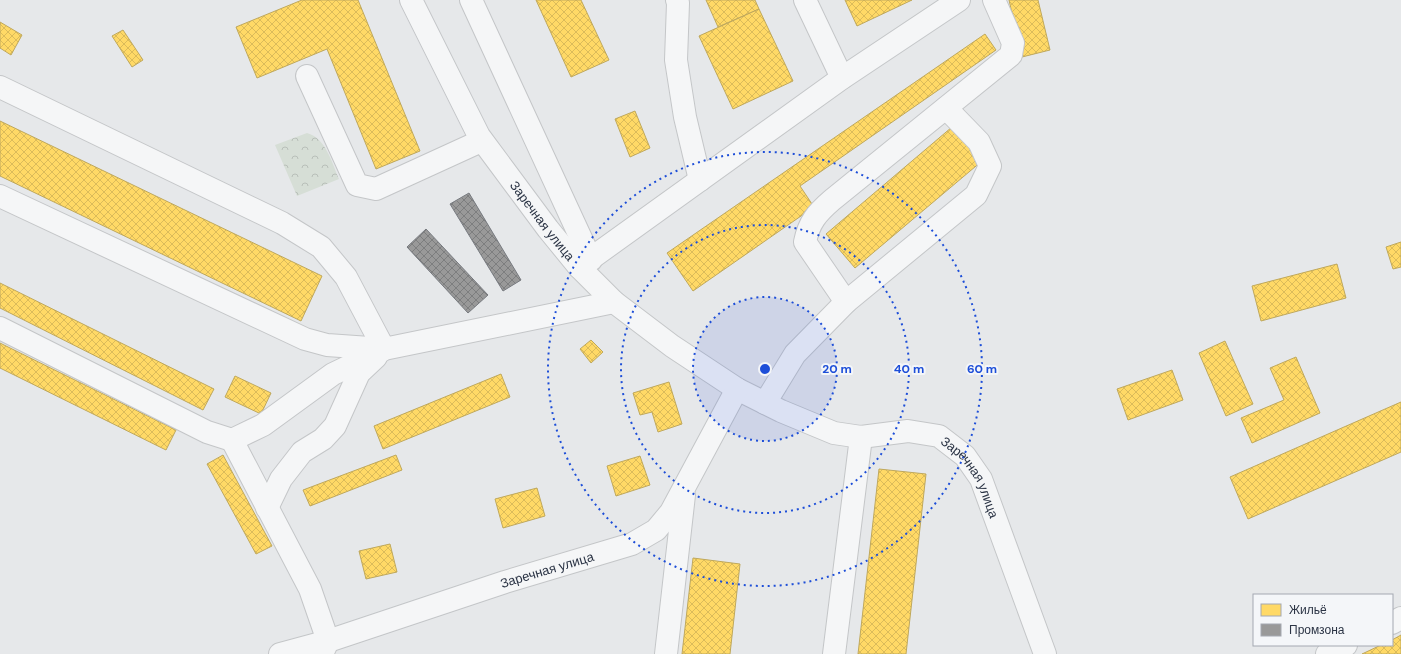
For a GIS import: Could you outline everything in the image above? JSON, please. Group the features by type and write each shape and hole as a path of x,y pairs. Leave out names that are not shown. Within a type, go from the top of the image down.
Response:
{"street":[{"name":"Заречная улица","path":"411,0 482,140 548,229 585,264 614,302 672,346 737,389 765,403 834,432 861,437 908,431 939,436 965,456 981,479 1045,654"},
{"path":"471,0 585,264 842,78 959,0"},
{"path":"677,0 676,60 685,117 700,180"},
{"path":"805,0 842,78"},
{"path":"846,302 805,242 807,228 817,214 832,200 1011,56 1013,43 994,0"},
{"path":"307,76 357,185 376,189 482,140"},
{"path":"0,87 282,224 321,248 346,277 384,349"},
{"path":"765,403 795,354 846,302 976,195 990,166 979,142 946,108"},
{"path":"0,196 305,339 327,345 384,349"},
{"path":"0,328 207,432 232,440 263,425 333,374 384,349 614,302"},
{"path":"267,508 281,479 302,452 323,439 336,426 359,372 384,349"},
{"name":"Заречная улица","path":"280,654 325,648 505,582 632,544 656,530 671,512 737,389"},
{"path":"834,654 861,437"},
{"path":"232,440 310,589 325,648"},
{"path":"666,654 685,486"},
{"path":"1328,654 1344,646"}],"green space":[{"path":"307,133 314,136 324,146 339,179 297,196 275,145"}],"building: Жильё":[{"path":"302,0 358,0 420,151 376,169 327,49 257,78 236,27"},
{"path":"536,0 581,0 609,60 571,77"},
{"path":"706,0 755,0 759,9 718,27"},
{"path":"845,0 912,0 857,26"},
{"path":"1009,0 1038,0 1050,50 1022,57"},
{"path":"759,9 793,81 733,109 699,36"},
{"path":"0,22 22,35 11,55 0,48"},
{"path":"123,30 143,60 132,67 112,36"},
{"path":"985,34 996,50 800,186 814,207 693,291 667,253"},
{"path":"635,111 650,148 630,157 615,119"},
{"path":"0,121 322,276 301,321 0,176"},
{"path":"952,127 982,161 855,268 826,234"},
{"path":"1401,242 1401,267 1393,269 1386,247"},
{"path":"1337,264 1346,298 1261,321 1252,286"},
{"path":"0,283 214,389 203,410 0,308"},
{"path":"591,340 603,352 591,363 580,349"},
{"path":"1225,341 1253,404 1226,416 1199,353"},
{"path":"0,343 176,430 166,450 0,368"},
{"path":"1296,357 1320,413 1252,443 1241,418 1284,400 1270,368"},
{"path":"1172,370 1183,400 1128,420 1117,389"},
{"path":"501,374 510,397 383,449 374,426"},
{"path":"235,376 271,393 261,414 225,397"},
{"path":"669,382 682,424 658,432 652,412 640,415 633,393"},
{"path":"1401,402 1401,452 1248,519 1230,477"},
{"path":"223,455 272,546 256,554 207,464"},
{"path":"396,455 402,470 310,506 303,490"},
{"path":"640,456 650,485 616,496 607,466"},
{"path":"879,469 926,474 906,654 858,654"},
{"path":"537,488 545,516 503,528 495,499"},
{"path":"390,544 397,572 366,579 359,551"},
{"path":"693,558 740,564 730,654 682,654"},
{"path":"1401,635 1401,654 1362,654 1379,646 1393,646 1393,639"}],"building: Промзона":[{"path":"469,193 521,280 503,291 450,204"},
{"path":"426,229 488,295 468,313 407,247"}]}
